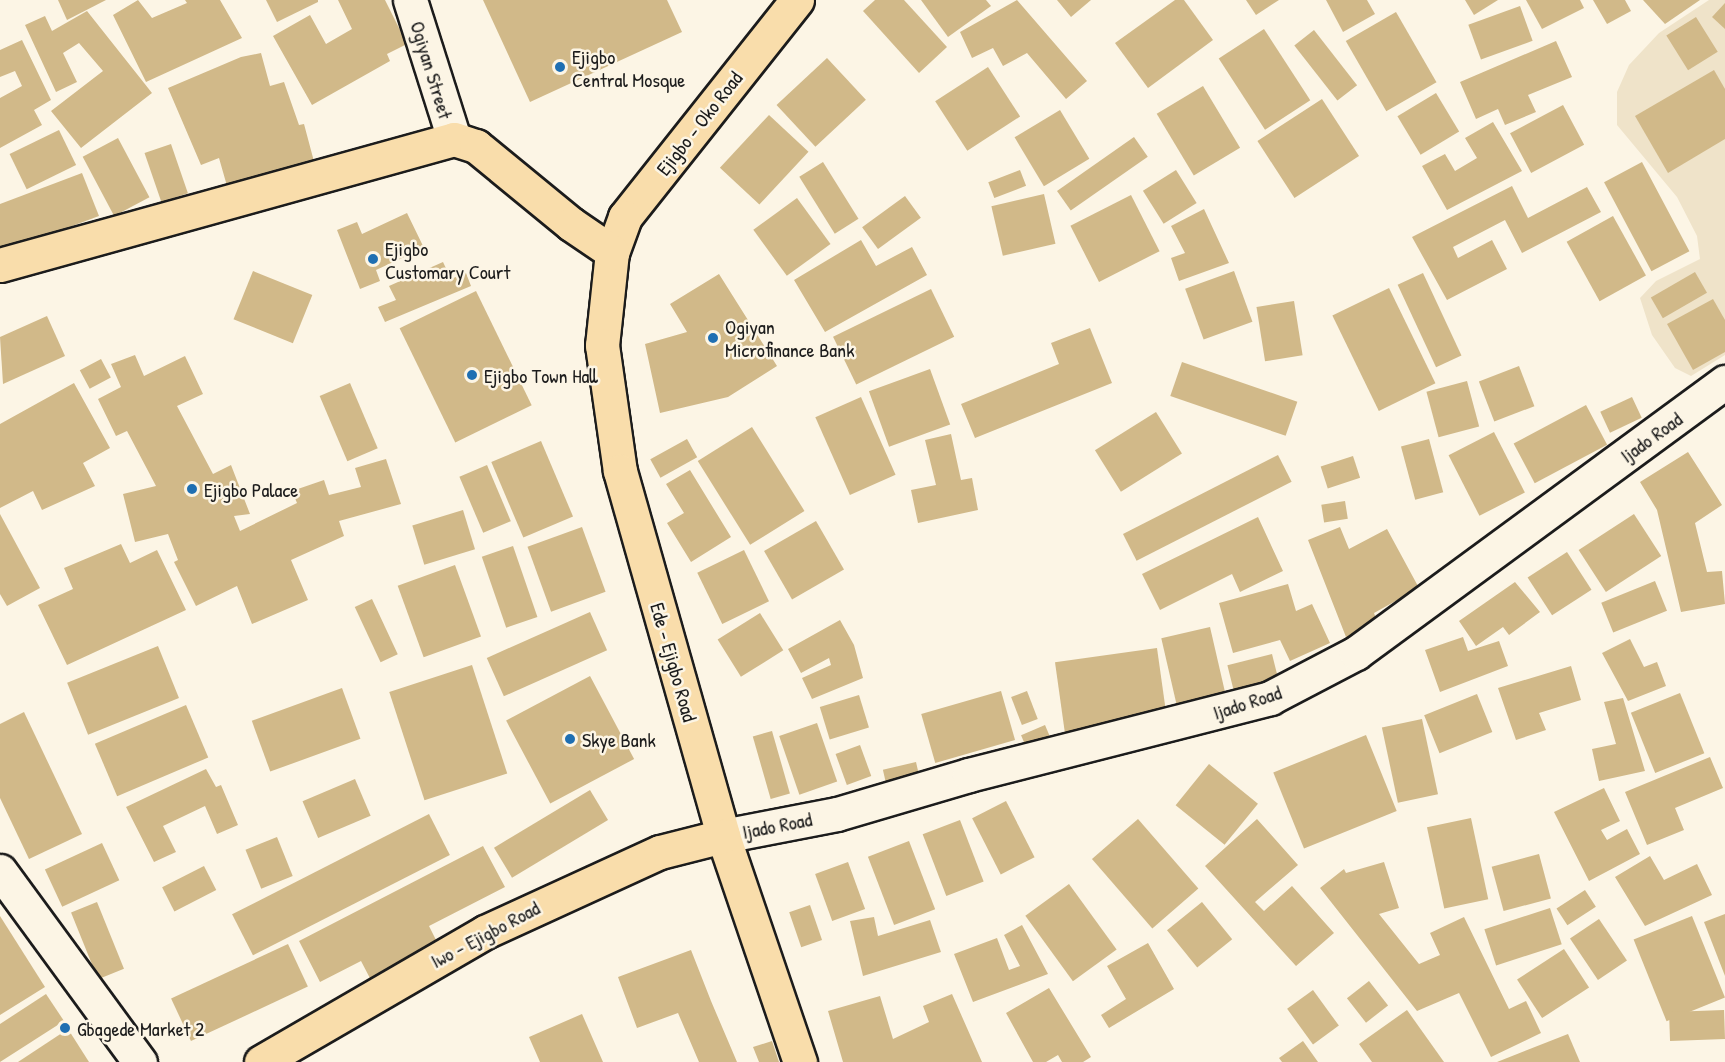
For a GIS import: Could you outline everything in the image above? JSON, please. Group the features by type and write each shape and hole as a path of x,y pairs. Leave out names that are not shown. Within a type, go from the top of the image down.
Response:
{"main road":[{"name":"Ejigbo - Oko Road","path":"612,252 625,217 797,0"},
{"path":"0,265 454,139 476,146 571,224 612,252"},
{"name":"Ede - Ejigbo Road","path":"612,252 602,345 608,407 620,471 723,836 800,1062"},
{"name":"Iwo - Ejigbo Road","path":"261,1062 485,932 660,852 723,836"}],"street":[{"name":"Ogiyan Street","path":"410,0 454,139"},
{"name":"Ijado Road","path":"723,836 837,814 969,775 1270,698 1356,653 1725,382"},
{"path":"0,872 140,1062"}],"shaded area":[{"path":"1709,0 1725,0 1725,355 1691,376 1675,368 1652,335 1640,298 1656,281 1700,259 1697,236 1677,197 1617,125 1617,92 1629,65 1659,33"}],"building":[{"path":"58,0 106,0 67,20"},
{"path":"138,0 152,18 187,3 185,0 220,0 242,38 146,82 113,15"},
{"path":"266,0 318,0 318,2 277,22"},
{"path":"338,0 385,0 407,44 387,54 390,61 312,105 273,36 310,15 326,44 352,29"},
{"name":"Ejigbo Central Mosque","path":"483,0 667,0 682,32 530,102"},
{"path":"875,0 904,0 947,47 919,73 863,11"},
{"path":"921,0 986,0 991,6 948,37"},
{"path":"1017,0 1087,81 1066,99 1027,53 1003,66 993,48 972,58 960,32"},
{"path":"1057,0 1091,0 1071,17"},
{"path":"1175,0 1184,0 1213,40 1148,88 1115,43"},
{"path":"1246,0 1279,0 1256,15"},
{"path":"1326,0 1367,0 1375,14 1343,32"},
{"path":"1465,0 1498,0 1474,15"},
{"path":"1526,0 1580,0 1584,8 1542,29"},
{"path":"1593,0 1625,0 1631,11 1607,24"},
{"path":"1643,0 1700,0 1665,24"},
{"path":"1725,3 1725,29 1712,17"},
{"path":"1520,6 1533,41 1481,60 1468,25"},
{"path":"87,11 152,93 81,148 51,111 103,71 79,43 63,53 77,82 56,92 25,25 45,16 52,31"},
{"path":"1396,12 1436,82 1386,111 1346,41"},
{"path":"1696,17 1718,52 1688,70 1666,36"},
{"path":"1264,29 1310,100 1265,130 1219,58"},
{"path":"1314,30 1357,85 1337,101 1294,45"},
{"path":"22,40 51,100 34,110 42,125 0,148 0,98 22,86 15,71 0,77 0,50"},
{"path":"1556,41 1572,77 1528,95 1536,112 1505,125 1498,109 1476,119 1460,82"},
{"path":"261,53 270,86 284,82 299,125 304,124 316,169 229,193 219,158 201,165 168,88 241,57"},
{"path":"827,58 866,100 815,147 777,105"},
{"path":"988,67 1020,116 967,151 935,101"},
{"path":"1714,70 1725,89 1725,139 1668,173 1635,116"},
{"path":"1203,86 1240,148 1194,176 1157,114"},
{"path":"1436,93 1459,132 1421,155 1397,116"},
{"path":"1322,99 1359,156 1294,198 1257,141"},
{"path":"1563,105 1584,145 1531,173 1510,133"},
{"path":"1060,110 1089,159 1044,186 1015,137"},
{"path":"769,115 808,152 759,204 720,168"},
{"path":"1493,122 1522,171 1447,210 1422,166 1445,154 1455,171 1477,158 1465,138"},
{"path":"59,130 76,165 27,189 10,154"},
{"path":"1134,137 1148,157 1071,211 1057,191"},
{"path":"118,138 149,197 114,216 83,157"},
{"path":"171,144 188,193 161,202 145,153"},
{"path":"823,162 859,219 835,234 799,177"},
{"path":"1642,162 1689,251 1651,271 1604,182"},
{"path":"1020,170 1026,186 994,198 988,182"},
{"path":"1176,170 1197,203 1164,224 1143,191"},
{"path":"82,173 99,216 0,253 0,204"},
{"path":"1512,186 1528,218 1587,187 1601,212 1522,253 1505,220 1453,247 1458,258 1492,240 1507,269 1447,300 1412,237"},
{"path":"1044,194 1055,244 1003,256 991,206"},
{"path":"1131,195 1160,251 1099,282 1070,226"},
{"path":"905,196 921,218 878,249 862,227"},
{"path":"797,198 831,244 787,276 753,230"},
{"path":"1204,209 1229,263 1179,281 1171,258 1185,253 1171,226"},
{"name":"Ejigbo Customary Court","path":"407,213 424,248 376,270 380,281 360,289 337,230 357,222 362,234"},
{"path":"1613,216 1646,275 1600,301 1567,242"},
{"path":"861,240 876,266 912,247 927,275 825,332 794,280"},
{"path":"443,262 451,279 466,273 471,286 385,322 378,307 396,300 389,286"},
{"path":"253,271 312,295 293,343 234,319"},
{"path":"1234,271 1252,322 1204,340 1185,289"},
{"path":"1695,272 1707,293 1663,318 1651,298"},
{"path":"1423,273 1461,355 1436,367 1398,285"},
{"name":"Ogiyan Microfinance Bank","path":"719,274 777,366 728,397 660,413 645,344 687,332 670,304"},
{"path":"1389,288 1435,383 1379,411 1332,316"},
{"path":"931,289 954,337 856,384 833,337"},
{"path":"476,291 532,405 455,442 400,328"},
{"path":"1713,299 1725,320 1725,352 1693,370 1667,324"},
{"path":"1294,301 1303,355 1265,361 1256,307"},
{"path":"47,316 65,356 3,384 0,337"},
{"path":"1090,328 1112,383 975,438 961,404 1059,364 1051,343"},
{"name":"Ejigbo Palace","path":"135,355 144,376 185,356 203,394 177,406 213,474 231,465 250,514 234,516 240,531 297,503 292,491 324,480 329,495 361,487 355,468 386,459 401,504 339,521 344,536 291,560 308,600 252,624 237,586 196,606 174,562 178,560 168,534 135,542 123,494 156,486 127,431 116,436 98,399 121,387 111,364"},
{"path":"101,359 111,378 90,389 80,370"},
{"path":"1182,362 1297,402 1286,436 1170,396"},
{"path":"1519,366 1534,406 1494,422 1479,381"},
{"path":"930,369 950,424 889,447 869,391"},
{"path":"1467,381 1479,426 1439,437 1426,392"},
{"path":"74,383 110,448 83,463 95,486 42,510 33,491 0,508 0,424"},
{"path":"350,383 378,448 347,461 320,396"},
{"path":"861,397 896,475 850,495 815,417"},
{"path":"1632,397 1642,418 1610,433 1600,412"},
{"path":"1586,405 1607,445 1535,483 1514,443"},
{"path":"1156,412 1182,454 1121,492 1095,450"},
{"path":"752,427 804,511 750,545 698,461"},
{"path":"1494,432 1525,493 1479,516 1449,455"},
{"path":"951,434 961,480 972,478 978,510 918,523 911,490 936,485 925,440"},
{"path":"687,439 697,457 660,478 650,459"},
{"path":"1429,439 1443,492 1415,500 1401,447"},
{"path":"541,441 573,516 523,538 491,462"},
{"path":"1688,452 1722,505 1695,523 1707,572 1722,571 1725,604 1681,612 1657,510 1640,482"},
{"path":"1278,455 1292,482 1137,561 1123,534"},
{"path":"1353,456 1360,478 1328,488 1321,467"},
{"path":"487,465 511,521 483,533 459,477"},
{"path":"690,470 731,537 691,562 667,523 684,513 666,484"},
{"path":"1345,501 1348,519 1324,523 1321,505"},
{"path":"463,510 475,549 424,565 412,525"},
{"path":"0,514 40,588 7,606 0,594"},
{"path":"1634,514 1661,556 1606,592 1579,550"},
{"path":"1258,517 1283,571 1240,592 1232,574 1160,610 1142,574"},
{"path":"816,521 844,569 792,599 764,551"},
{"path":"582,527 606,592 551,612 527,547"},
{"path":"1340,527 1349,549 1387,529 1419,588 1374,613 1378,624 1346,637 1308,540"},
{"path":"121,544 130,563 157,550 186,610 67,665 38,605 73,589 64,568"},
{"path":"513,546 537,617 506,628 482,557"},
{"path":"744,550 769,601 722,624 697,573"},
{"path":"1567,552 1592,590 1552,615 1528,578"},
{"path":"455,565 481,636 424,657 398,586"},
{"path":"1655,581 1667,611 1613,632 1601,603"},
{"path":"1515,582 1540,612 1509,635 1503,627 1476,646 1459,621"},
{"path":"1288,584 1296,611 1312,604 1330,643 1290,661 1280,640 1233,653 1219,603"},
{"path":"372,599 398,654 381,662 355,607"},
{"path":"590,612 607,650 504,696 487,658"},
{"path":"760,613 783,650 741,677 718,639"},
{"path":"840,620 854,645 863,678 812,699 802,678 831,665 829,658 801,673 788,649"},
{"path":"1210,627 1226,696 1177,707 1161,638"},
{"path":"1463,637 1468,651 1499,641 1508,666 1440,692 1425,650"},
{"path":"1630,639 1644,667 1657,662 1666,686 1628,701 1602,653"},
{"path":"158,646 179,698 88,735 67,683"},
{"path":"1157,648 1167,717 1065,732 1055,662"},
{"path":"1272,654 1279,683 1235,694 1227,665"},
{"path":"472,665 507,773 424,800 389,692"},
{"path":"1571,666 1581,700 1539,713 1546,730 1516,740 1498,688"},
{"name":"Skye Bank","path":"590,676 634,759 550,804 506,721"},
{"path":"342,688 360,739 270,772 252,721"},
{"path":"1001,691 1015,740 935,763 921,714"},
{"path":"1027,691 1038,719 1022,725 1011,697"},
{"path":"1680,693 1704,753 1655,773 1631,713"},
{"path":"1477,694 1492,732 1440,753 1424,715"},
{"path":"859,695 869,728 830,740 820,707"},
{"path":"1623,698 1645,771 1599,781 1592,749 1616,744 1604,702"},
{"path":"186,705 208,757 117,796 95,744"},
{"path":"24,712 82,834 29,859 0,798 0,724"},
{"path":"1422,719 1438,794 1398,803 1382,728"},
{"path":"817,723 837,782 799,795 779,736"},
{"path":"1045,725 1050,737 1026,747 1021,735"},
{"path":"772,731 790,793 771,799 753,737"},
{"path":"1366,735 1397,811 1304,848 1273,772"},
{"path":"860,745 871,776 847,785 836,754"},
{"path":"1710,757 1723,788 1675,808 1684,830 1647,845 1625,792"},
{"path":"916,762 920,780 887,787 883,770"},
{"path":"1209,764 1258,804 1225,845 1176,805"},
{"path":"206,769 216,787 221,785 238,825 217,834 205,806 163,826 176,852 154,862 126,807"},
{"path":"355,779 371,816 318,838 303,801"},
{"path":"1604,788 1620,821 1601,830 1607,840 1627,829 1640,854 1589,881 1554,812"},
{"path":"590,790 608,820 512,878 494,848"},
{"path":"1006,801 1035,857 1001,874 972,818"},
{"path":"429,814 450,855 253,955 232,914"},
{"path":"1471,818 1488,899 1444,909 1427,827"},
{"path":"1138,819 1198,888 1152,928 1092,859"},
{"path":"1257,819 1298,865 1255,902 1264,911 1292,886 1334,933 1296,966 1205,866"},
{"path":"960,820 984,882 946,896 923,834"},
{"path":"277,837 293,876 261,889 245,850"},
{"path":"909,841 935,909 894,925 868,857"},
{"path":"102,843 119,880 62,907 45,870"},
{"path":"483,846 505,887 429,926 440,948 373,984 361,961 320,982 299,941"},
{"path":"1539,854 1551,898 1504,911 1492,867"},
{"path":"1650,856 1664,880 1697,864 1712,895 1645,926 1615,877"},
{"path":"848,862 865,909 832,921 815,874"},
{"path":"1384,862 1399,908 1379,914 1419,964 1440,955 1430,933 1464,917 1509,1009 1526,1001 1541,1033 1491,1057 1459,993 1417,1011 1320,888 1344,869 1346,873"},
{"path":"204,866 216,890 174,911 162,887"},
{"path":"1069,884 1117,950 1073,981 1025,916"},
{"path":"1585,890 1596,907 1567,925 1556,909"},
{"path":"97,902 124,969 98,979 71,912"},
{"path":"1202,902 1232,939 1197,968 1167,930"},
{"path":"810,905 822,940 801,947 789,912"},
{"path":"1550,908 1562,944 1496,965 1484,929"},
{"path":"1725,914 1725,976 1704,922"},
{"path":"0,916 45,987 0,1015"},
{"path":"1692,916 1725,998 1667,1021 1634,940"},
{"path":"874,917 878,936 930,920 941,952 863,976 850,921"},
{"path":"1599,919 1627,960 1598,980 1570,939"},
{"path":"1022,925 1048,974 973,1002 954,954 997,938 1009,970 1020,966 1004,935"},
{"path":"1148,943 1174,989 1109,1028 1101,1015 1126,999 1107,966"},
{"path":"288,944 308,987 191,1041 171,999"},
{"path":"1564,949 1589,988 1542,1018 1517,979"},
{"path":"691,950 737,1062 699,1062 678,1013 637,1028 618,977"},
{"path":"1369,981 1388,1005 1366,1023 1347,998"},
{"path":"1049,988 1091,1057 1083,1062 1062,1062 1058,1055 1046,1062 1033,1062 1006,1013"},
{"path":"1313,990 1339,1026 1313,1044 1287,1009"},
{"path":"46,994 64,1021 0,1062 0,1024"},
{"path":"952,994 982,1062 843,1062 828,1011 880,996 893,1039 929,1022 923,1006"},
{"path":"1407,1010 1444,1062 1372,1062 1359,1044"},
{"path":"1724,1010 1725,1039 1670,1041 1669,1012"},
{"path":"582,1014 603,1062 540,1062 529,1037"},
{"path":"68,1029 89,1062 18,1062"},
{"path":"1568,1034 1580,1062 1497,1062"},
{"path":"772,1041 779,1062 759,1062 753,1047"},
{"path":"1303,1041 1318,1062 1282,1062 1279,1058"}],"place":[{"name":"Ejigbo Central Mosque","path":"560,67"},
{"name":"Ejigbo Customary Court","path":"373,259"},
{"name":"Ogiyan Microfinance Bank","path":"713,338"},
{"name":"Ejigbo Town Hall","path":"472,375"},
{"name":"Ejigbo Palace","path":"192,489"},
{"name":"Skye Bank","path":"570,739"},
{"name":"Gbagede Market 2","path":"65,1028"}]}
